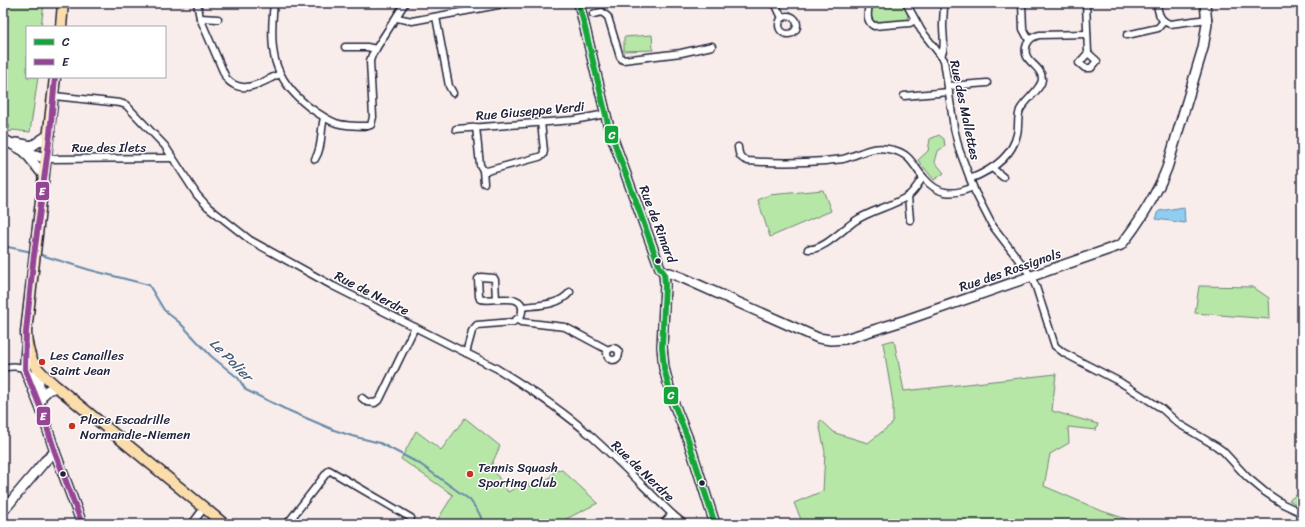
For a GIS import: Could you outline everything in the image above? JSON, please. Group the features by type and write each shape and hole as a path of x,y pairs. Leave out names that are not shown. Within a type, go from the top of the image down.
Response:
{"main road":[{"path":"61,26 63,3"},
{"path":"55,78 50,134 33,263 26,332 26,347 37,370 57,388 224,524"}],"street":[{"path":"196,3 200,18 226,78 230,83 236,86 248,88 280,74"},
{"path":"274,3 272,47 275,60 284,83 291,92 324,118 331,122 346,126 371,125 373,117 370,61 405,3"},
{"path":"397,18 412,21 509,3"},
{"name":"Rue de Rimard","path":"580,3 606,114 621,162 660,268 664,273 665,285 662,347 664,368 672,399 688,439 713,522"},
{"path":"775,3 782,18"},
{"path":"869,3 867,17 868,21 874,26 910,23 915,20"},
{"path":"906,3 915,20 941,56"},
{"name":"Rue des Mallettes","path":"944,3 944,46 941,56 946,66 957,142 983,210 992,225 1031,276 1036,287 1053,341 1059,350 1120,382 1161,408 1179,424 1228,455 1247,477 1265,492 1302,514"},
{"path":"1022,3 1023,29 1029,40"},
{"path":"1086,3 1088,53"},
{"path":"1157,3 1160,17 1170,24 1208,19"},
{"name":"Rue des Rossignols","path":"664,273 670,273 683,278 818,338 831,340 845,339 906,320 1121,245 1128,237 1159,187 1164,174 1203,48 1208,19 1206,3"},
{"path":"593,14 602,12 608,17 620,57 623,60 681,53 712,46"},
{"path":"436,17 449,86 454,93"},
{"path":"200,18 218,18"},
{"path":"1127,35 1158,28 1164,21"},
{"path":"970,179 992,168 1009,152 1017,134 1018,116 1026,100 1041,86 1042,82 1040,71 1029,61 1027,56 1026,46 1029,40 1039,35 1087,34"},
{"path":"345,47 367,47 376,49"},
{"path":"904,96 988,83"},
{"name":"Rue de Nerdre","path":"54,96 120,103 126,106 165,146 197,195 208,207 250,240 333,286 511,377 590,435 684,524"},
{"name":"Rue Giuseppe Verdi","path":"456,129 574,120 606,114"},
{"path":"316,159 320,152 321,132 324,118"},
{"path":"482,170 487,171 543,155 544,151 540,122"},
{"path":"476,127 480,165 484,183"},
{"path":"28,148 50,134"},
{"path":"5,140 28,148 46,159"},
{"path":"738,147 739,156 748,161 798,163 843,159 869,149 884,148 903,153 917,167 923,177 938,190 957,193 973,187"},
{"path":"28,148 44,176"},
{"name":"Rue des Ilets","path":"46,159 172,158"},
{"path":"992,168 1003,177"},
{"path":"808,248 812,249 818,247 865,216 908,196 923,177"},
{"path":"908,196 910,220"},
{"path":"522,308 555,303 566,298 570,292"},
{"path":"466,353 472,331 477,325 513,322 518,320 521,316 522,308 520,303 512,298 496,299"},
{"path":"518,320 521,322 565,327 608,350"},
{"path":"362,398 370,403 375,403 380,399 415,327"},
{"path":"26,347 25,369 42,409 55,452 82,524"},
{"path":"3,368 14,366 25,369 39,383"},
{"path":"37,370 42,409"},
{"path":"41,397 48,390 57,388"},
{"path":"3,511 45,461 55,452"},
{"path":"286,524 329,470 411,518"},
{"path":"192,524 204,508"},
{"path":"662,524 672,514"}],"green space":[{"path":"3,3 44,3 41,26 26,26 26,78 38,78 30,132 8,131 10,126 7,124 3,131"},
{"path":"872,3 902,3 908,16 906,20 875,22 871,18"},
{"path":"652,35 653,50 624,51 624,37"},
{"path":"939,135 944,139 945,146 938,151 935,162 944,173 934,180 918,160 928,151 930,139"},
{"path":"823,190 831,211 770,237 758,200 769,195"},
{"path":"1199,286 1253,287 1269,298 1270,319 1195,313"},
{"path":"894,340 904,391 1056,374 1052,411 1098,424 1096,430 1068,427 1069,443 1050,454 1044,486 1102,511 1142,524 803,524 794,503 823,491 825,452 819,423 821,420 835,433 868,443 893,423 893,403 883,343"},
{"name":"Tennis Squash Sporting Club","path":"465,418 500,446 491,466 508,492 527,482 530,487 549,478 555,471 562,470 598,503 556,524 435,524 453,495 401,459 416,431 441,450"},
{"path":"1302,491 1302,508 1289,500"}],"water":[{"path":"1184,207 1185,223 1156,219 1159,211"}],"waterway":[{"name":"Le Polier","path":"3,246 32,252"},
{"name":"Le Polier","path":"38,254 90,270 149,285 164,310 180,323 211,356 238,378 246,390 334,430 380,443 420,464 470,500 479,513 484,524"}],"transit line":[{"name":"C","path":"579,3 609,128 660,268 664,273 665,285 662,347 664,368 672,399 688,439 715,524"},
{"name":"E","path":"55,78 50,134 33,263 26,332 25,369 41,409 55,452 82,524"}],"place":[{"name":"Les Canailles Saint Jean","path":"42,362"},
{"name":"Place Escadrille Normandie-Niemen","path":"72,426"},
{"name":"Tennis Squash Sporting Club","path":"470,474"}]}
